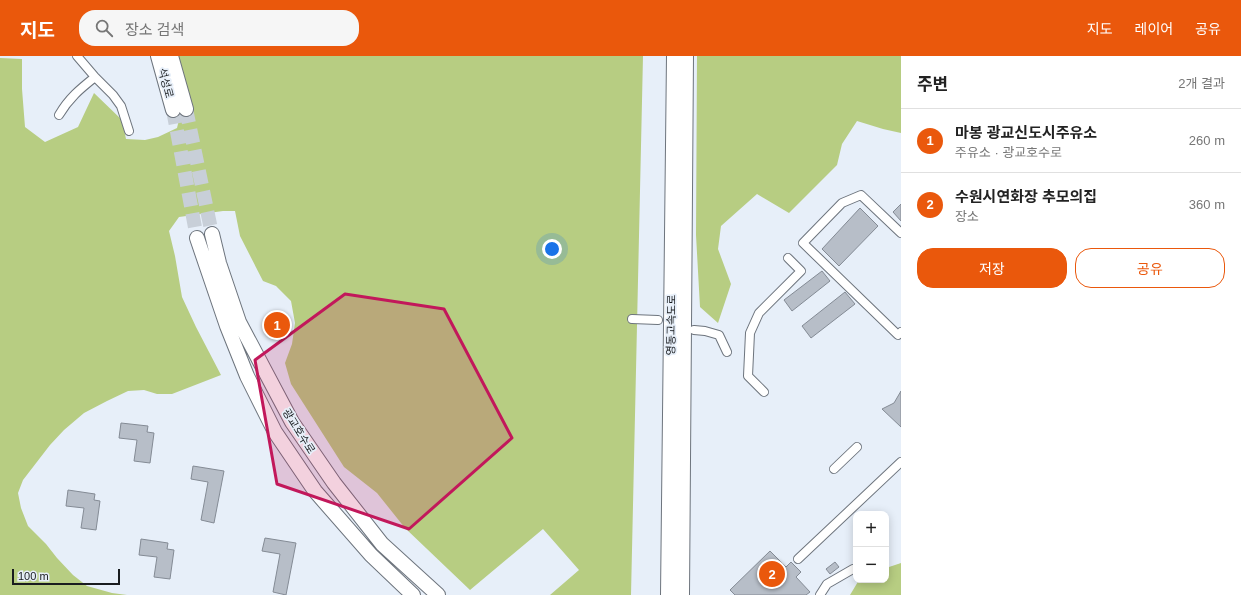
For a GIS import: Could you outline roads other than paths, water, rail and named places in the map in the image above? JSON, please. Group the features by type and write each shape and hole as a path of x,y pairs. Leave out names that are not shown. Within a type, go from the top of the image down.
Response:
{"highway":[{"name":"석성로","path":"158,56 179,110 171,56"},
{"name":"영동고속도로","path":"668,595 674,56"},
{"name":"영동고속도로","path":"682,595 686,56"},
{"name":"광교호수로","path":"212,234 219,263 239,322 292,422 334,483 382,544 438,595"},
{"name":"광교호수로","path":"197,238 227,326 247,376 275,432 315,491 371,555 413,595"}],"street":[{"path":"77,56 95,78 113,95 121,106 129,131"},
{"path":"60,115 64,106 72,96 95,78"},
{"path":"901,233 861,195 842,203 802,243 898,335 901,332"},
{"path":"764,392 748,376 750,333 759,313 801,271 788,258"},
{"path":"632,319 658,320"},
{"path":"694,330 719,335 727,352"},
{"path":"834,469 857,446"},
{"path":"798,559 901,462"},
{"path":"820,595 827,584 853,570"}],"tunnel":[{"path":"186,109 212,234"},
{"path":"173,110 197,238"}],"place":[{"name":"마봉 광교신도시주유소","path":"277,325"},
{"name":"수원시연화장 추모의집","path":"772,574"}]}
